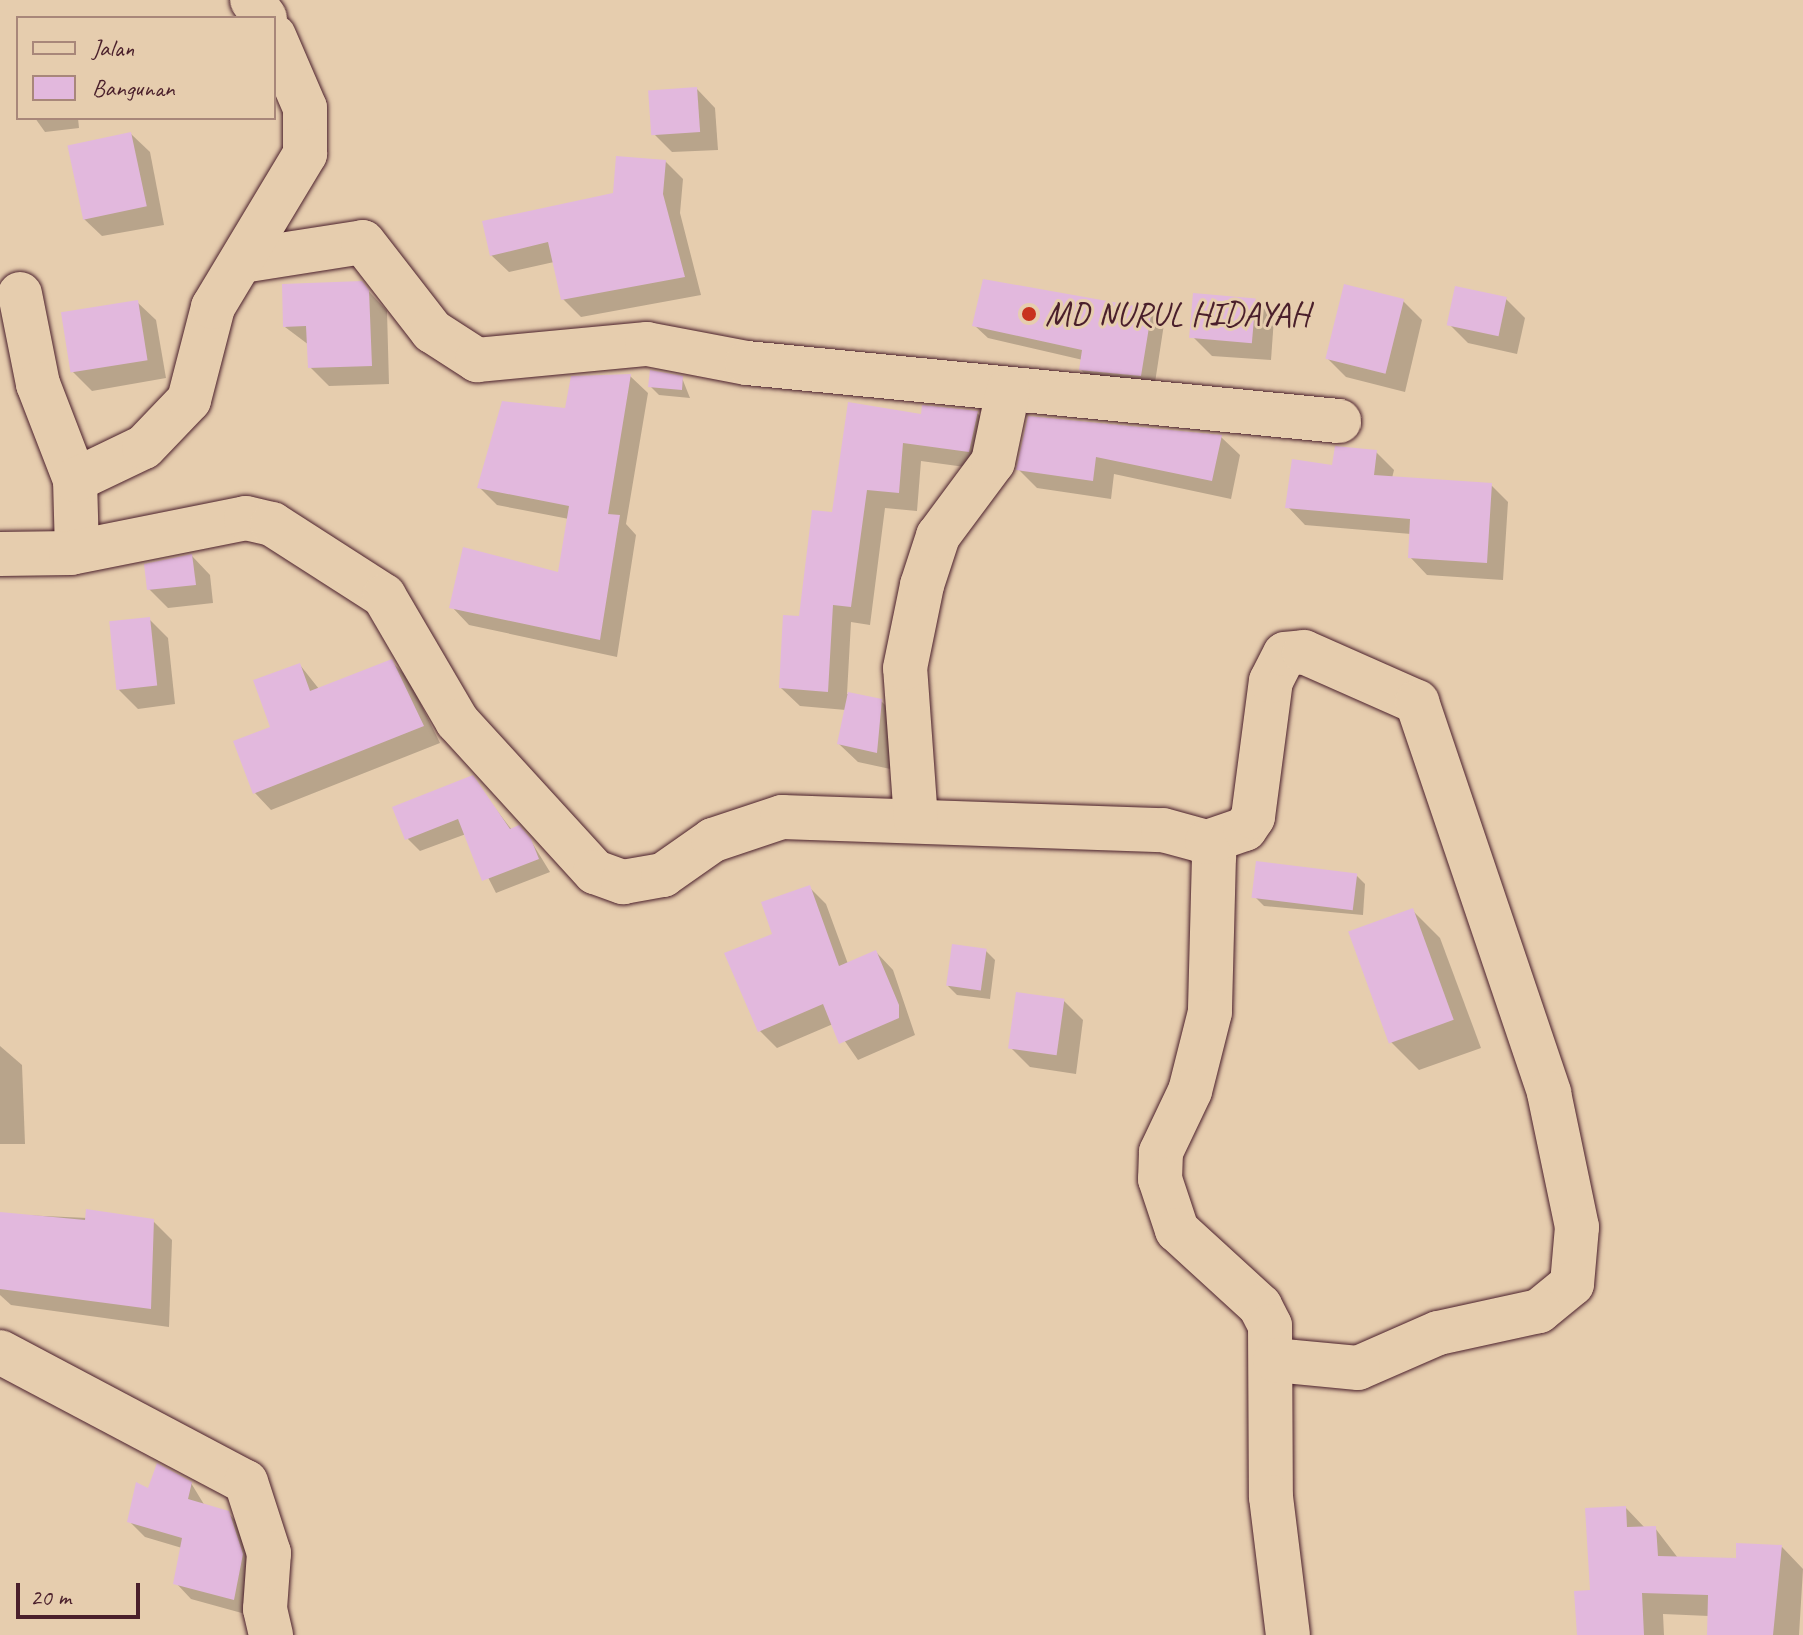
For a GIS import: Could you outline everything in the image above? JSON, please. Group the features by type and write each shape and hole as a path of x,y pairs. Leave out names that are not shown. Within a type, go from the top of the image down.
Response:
{"street":[{"path":"75,480 144,447 174,421 189,400 213,307 295,176 308,136 294,77 276,40"},
{"path":"242,261 363,242 432,331 477,360 647,344 747,363 1008,391 1339,421"},
{"path":"20,294 38,384 75,480 77,551"},
{"path":"916,820 905,668 922,585 938,536 993,462 1008,391"},
{"path":"0,554 77,551 246,518 272,524 362,575 412,636 457,721 595,872 612,880 663,875 713,840 782,817 1163,830 1207,842 1245,829 1253,817 1271,681 1285,654 1317,657 1417,702 1549,1093 1577,1227 1572,1284 1539,1311 1438,1333 1358,1368 1275,1360"},
{"path":"1207,842 1214,856 1210,1012 1190,1091 1161,1152 1160,1179 1167,1210 1196,1254 1260,1306 1275,1360 1271,1497 1288,1635"},
{"path":"0,1352 157,1440 206,1454 246,1482 269,1553 265,1609 271,1635"}],"building":[{"path":"697,87 700,132 651,135 648,90"},
{"path":"131,132 147,206 83,220 67,146"},
{"path":"616,156 666,160 663,194 685,277 561,300 548,242 490,256 482,221 613,193"},
{"path":"983,279 1152,309 1141,376 1079,370 1082,350 972,326"},
{"path":"362,281 369,290 372,366 308,368 306,326 283,327 282,284"},
{"path":"1344,284 1404,299 1386,374 1325,359"},
{"path":"1455,286 1507,297 1499,336 1447,325"},
{"path":"1193,293 1256,298 1252,343 1189,338"},
{"path":"138,300 148,360 71,372 61,312"},
{"path":"650,370 683,376 682,390 648,387"},
{"path":"631,374 608,514 620,515 600,640 449,608 463,547 558,572 569,506 477,488 502,401 565,408 571,376"},
{"path":"848,402 921,414 922,405 978,411 969,452 903,443 899,493 867,490 851,607 833,605 828,692 779,688 783,615 799,616 812,510 832,512"},
{"path":"1028,416 1222,435 1212,481 1096,457 1093,481 1016,470"},
{"path":"1335,446 1377,450 1374,475 1492,483 1487,563 1408,558 1410,519 1285,508 1292,459 1332,465"},
{"path":"192,554 196,585 147,590 144,564"},
{"path":"150,617 157,686 116,690 109,621"},
{"path":"392,659 424,726 253,794 233,741 270,727 253,680 300,663 310,691"},
{"path":"848,692 882,699 877,753 837,744"},
{"path":"473,775 510,829 519,825 531,839 539,859 482,881 458,819 405,840 392,807"},
{"path":"1256,861 1357,873 1353,910 1251,898"},
{"path":"810,885 839,966 876,950 899,1005 899,1018 839,1044 823,1004 758,1032 724,953 772,934 761,902"},
{"path":"1413,908 1454,1020 1389,1043 1348,932"},
{"path":"952,944 987,949 981,990 946,986"},
{"path":"1016,992 1065,999 1057,1055 1008,1048"},
{"path":"86,1209 154,1219 151,1309 0,1289 0,1212 85,1220"},
{"path":"157,1463 192,1482 188,1499 229,1511 243,1554 234,1600 173,1584 182,1538 127,1522 136,1482 148,1488"},
{"path":"1626,1506 1627,1527 1656,1526 1658,1556 1736,1558 1736,1543 1782,1545 1773,1635 1707,1635 1708,1595 1642,1593 1644,1635 1577,1635 1574,1591 1590,1590 1585,1508"}],"place":[{"name":"MD NURUL HIDAYAH","path":"1029,314"}]}
